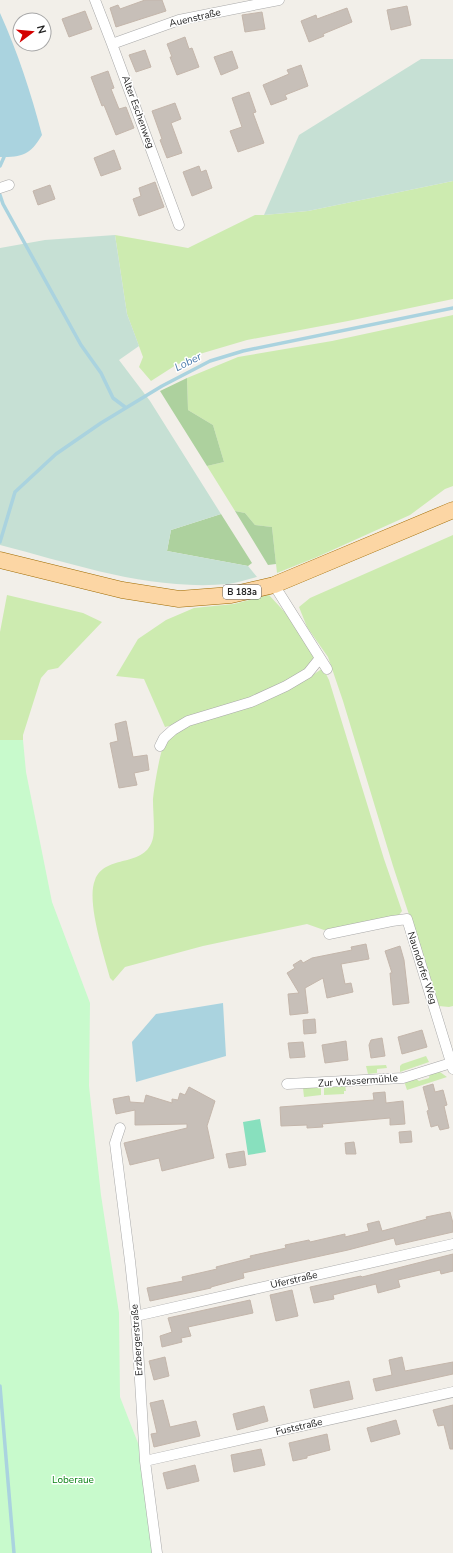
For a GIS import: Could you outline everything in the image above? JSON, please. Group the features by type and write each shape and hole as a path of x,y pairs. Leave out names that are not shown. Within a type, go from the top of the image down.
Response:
{"main road":[{"name":"B 183a","path":"0,560 122,590 179,599 231,594 274,585 318,568 453,510"}],"street":[{"name":"Alter Eschenweg","path":"95,0 179,225"},
{"name":"Auenstraße","path":"112,44 179,20 280,0"},
{"path":"274,585 327,669"},
{"path":"160,746 164,738 173,730 188,721 250,702 286,686 308,673 320,658"},
{"name":"Naundorfer Weg","path":"329,934 407,919 452,1066"},
{"name":"Zur Wassermühle","path":"287,1084 403,1078 452,1066"},
{"name":"Erzbergerstraße","path":"120,1128 115,1143 136,1316 145,1461 157,1553"},
{"name":"Uferstraße","path":"136,1316 453,1244"},
{"name":"Fuststraße","path":"145,1461 453,1392"}],"green space":[{"path":"421,59 453,59 453,181 308,211 264,215 299,135"},
{"path":"453,181 453,299 247,340 203,353 176,365 151,381 139,367 143,357 127,314 115,235 188,248 255,215 308,211"},
{"path":"115,235 127,314 139,346 119,360 150,401 221,514 171,530 167,551 248,566 257,577 228,584 170,584 141,580 84,568 0,545 0,248 45,240"},
{"path":"453,315 453,486 445,489 410,515 317,557 277,573 272,527 255,525 245,513 235,511 207,466 224,462 213,425 188,410 187,378 238,357 332,341"},
{"path":"187,378 188,410 213,425 224,462 207,466 160,391"},
{"path":"235,511 245,513 255,525 272,527 276,564 268,565"},
{"path":"221,514 252,563 248,566 167,551 171,530"},
{"path":"453,535 453,1006 449,1007 439,1006 393,866 343,701 328,657 307,627 299,607 310,598"},
{"path":"7,595 83,613 102,622 58,668 48,670 41,678 23,735 23,740 0,740 0,632"},
{"path":"269,595 303,632 320,658 304,681 323,668 329,680 384,859 402,911 399,915 324,930 307,924 203,946 125,967 113,981 110,978 94,914 93,889 95,880 100,872 107,866 134,858 149,848 154,834 153,797 162,749 169,739 188,721 165,727 144,679 116,676 138,639 166,620 194,608 234,604"},
{"name":"Loberaue","path":"0,740 23,740 26,772 52,902 90,1003 89,1086 101,1195 119,1313 120,1397 145,1461 157,1553 0,1553"},
{"path":"426,1056 429,1062 400,1072 400,1066 402,1064"},
{"path":"386,1065 387,1068 377,1069 377,1073 368,1074 366,1066"},
{"path":"440,1072 447,1077 407,1090 404,1081 415,1078 419,1081 429,1078 430,1073"},
{"path":"345,1085 346,1091 344,1091 344,1094 324,1095 324,1087"},
{"path":"321,1087 321,1095 304,1097 303,1088"},
{"path":"260,1119 266,1152 248,1155 243,1122"}],"water":[{"path":"0,13 12,41 12,52 16,52 24,73 42,135 34,147 25,154 0,157"},
{"path":"223,1003 226,1056 136,1082 132,1042 156,1014"}],"building":[{"path":"145,0 162,0 166,11 116,27 110,8 118,5 120,9"},
{"path":"407,6 411,25 391,30 387,10"},
{"path":"347,8 352,22 323,34 324,36 309,42 301,21 316,15 317,19"},
{"path":"85,11 92,29 69,37 62,19"},
{"path":"262,12 265,29 245,32 242,15"},
{"path":"185,37 189,49 192,48 199,67 177,75 167,44"},
{"path":"145,50 151,67 136,72 129,55"},
{"path":"232,51 238,68 221,75 214,57"},
{"path":"301,65 308,86 285,95 287,99 271,105 263,85 289,74 287,70"},
{"path":"108,71 114,88 111,89 119,109 126,107 134,128 116,135 104,105 102,106 91,77"},
{"path":"249,92 256,112 253,113 264,143 238,152 230,131 242,127 232,98"},
{"path":"175,103 181,119 171,123 182,153 167,158 152,111"},
{"path":"114,150 121,169 101,176 94,158"},
{"path":"199,166 201,172 206,170 212,188 192,196 183,172"},
{"path":"155,182 164,207 139,216 133,199 141,196 139,188"},
{"path":"50,185 55,199 38,205 33,191"},
{"path":"126,721 133,757 147,755 149,770 134,773 137,785 119,788 110,743 118,741 115,724"},
{"path":"366,944 369,959 341,964 345,984 351,983 353,992 327,998 323,978 305,988 308,1013 290,1015 288,994 299,993 287,973 295,968 293,965 301,960 303,963 312,958 352,950 351,947"},
{"path":"400,946 404,960 409,1003 393,1005 390,973 392,973 385,951"},
{"path":"315,1019 316,1033 304,1034 303,1020"},
{"path":"422,1030 427,1047 402,1054 398,1037"},
{"path":"382,1038 385,1056 371,1058 369,1045 371,1040"},
{"path":"346,1041 348,1060 325,1063 322,1045"},
{"path":"303,1042 305,1057 290,1058 288,1043"},
{"path":"433,1084 435,1092 443,1090 447,1105 444,1106 449,1128 440,1130 438,1125 431,1127 427,1111 429,1110 423,1087"},
{"path":"189,1087 215,1101 207,1126 214,1158 162,1171 159,1158 130,1165 124,1143 187,1128 187,1124 135,1125 135,1110 116,1114 113,1099 129,1096 130,1102 144,1103 146,1095 172,1103 172,1099 178,1100 180,1093 185,1095"},
{"path":"385,1092 386,1103 403,1101 405,1124 390,1125 390,1118 322,1124 323,1127 307,1128 307,1125 281,1126 280,1107 374,1100 373,1093"},
{"path":"411,1131 412,1142 400,1143 399,1132"},
{"path":"354,1142 356,1154 346,1154 345,1143"},
{"path":"244,1151 246,1165 229,1168 226,1154"},
{"path":"450,1212 453,1223 453,1232 396,1245 394,1238 348,1250 243,1273 244,1278 211,1288 150,1301 147,1288 183,1281 182,1277 217,1269 216,1267 251,1258 250,1256 286,1248 285,1245 309,1240 310,1242 345,1234 345,1237 369,1231 367,1224 379,1221 382,1231 427,1219 426,1217"},
{"path":"453,1254 453,1271 441,1274 440,1270 398,1280 400,1287 378,1293 376,1284 333,1295 334,1299 314,1303 310,1287 362,1277"},
{"path":"292,1290 298,1316 276,1321 270,1295"},
{"path":"250,1300 253,1313 188,1327 191,1336 181,1338 182,1342 162,1347 160,1336 172,1332 168,1318"},
{"path":"165,1357 169,1376 154,1380 149,1361"},
{"path":"402,1357 405,1371 453,1362 453,1374 376,1391 373,1379 392,1375 389,1360"},
{"path":"349,1381 353,1399 314,1408 310,1390"},
{"path":"163,1400 170,1427 196,1421 200,1436 154,1447 151,1434 157,1433 150,1403"},
{"path":"453,1405 453,1449 450,1449 444,1425 438,1426 433,1410"},
{"path":"264,1406 268,1421 237,1430 233,1414"},
{"path":"396,1420 400,1434 371,1442 367,1428"},
{"path":"327,1434 330,1450 293,1461 289,1443"},
{"path":"261,1449 265,1465 234,1472 231,1455"},
{"path":"195,1465 199,1481 167,1489 163,1473"}],"waterway":[{"path":"0,166 4,157"},
{"path":"0,195 3,204 81,345 101,373 113,398 125,407"},
{"name":"Lober","path":"0,542 15,492 56,454 101,423 162,386 210,361 243,351 453,308"},
{"name":"Lober","path":"0,1386 14,1553"}]}
